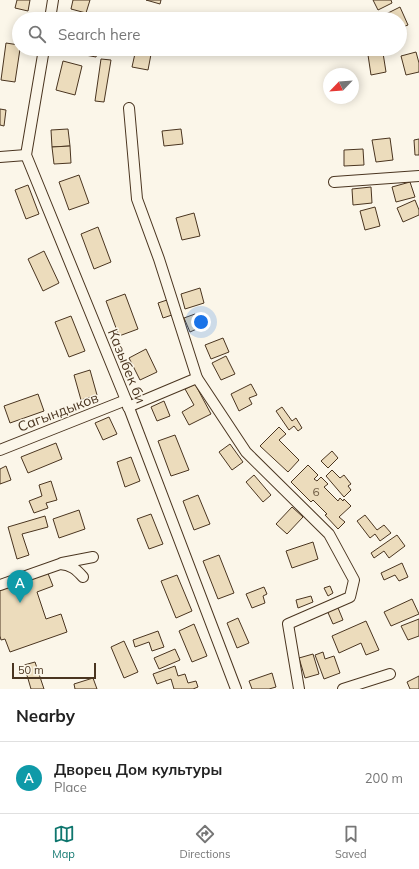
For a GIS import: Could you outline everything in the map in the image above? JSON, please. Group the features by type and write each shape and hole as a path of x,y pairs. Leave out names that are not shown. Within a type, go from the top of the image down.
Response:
{"street":[{"path":"51,12 53,0"},
{"path":"0,157 26,156 43,56"},
{"path":"129,108 137,199 159,259 197,378 246,452 330,534 354,580 350,597 288,624 299,689"},
{"name":"Казыбек би","path":"26,156 127,404 236,689"},
{"path":"334,182 419,176"},
{"name":"Сагындыков","path":"0,450 197,378"},
{"path":"0,585 60,564 92,557"},
{"path":"60,564 73,567 83,577"},
{"path":"343,689 390,674"}],"building":[{"path":"17,0 30,0 28,11 15,8"},
{"path":"73,0 90,0 86,12 71,9"},
{"path":"146,0 161,0 160,4"},
{"path":"373,0 391,0 392,3 378,10"},
{"path":"400,7 402,12 390,12"},
{"path":"6,43 12,44 12,56 19,56 15,82 1,80"},
{"path":"416,52 419,63 419,72 406,75 401,56 407,56 407,54"},
{"path":"134,56 151,56 148,70 132,67"},
{"path":"368,56 383,56 386,72 371,75"},
{"path":"101,59 111,60 104,102 95,101"},
{"path":"63,61 82,66 75,95 56,90"},
{"path":"0,109 6,110 4,126 0,125"},
{"path":"68,129 70,146 52,147 51,130"},
{"path":"181,129 183,144 164,146 162,131"},
{"path":"390,138 393,160 376,162 372,140"},
{"path":"419,139 419,155 415,155 414,140"},
{"path":"70,146 71,163 54,164 52,147"},
{"path":"363,149 364,165 344,166 344,150"},
{"path":"79,175 89,203 69,210 59,182"},
{"path":"410,182 415,197 396,202 392,187"},
{"path":"28,185 39,214 26,219 15,190"},
{"path":"371,187 372,203 353,205 352,189"},
{"path":"415,200 419,210 419,215 403,222 397,208"},
{"path":"375,207 380,226 365,230 360,211"},
{"path":"194,213 200,236 182,240 176,218"},
{"path":"98,227 111,262 94,269 81,234"},
{"path":"44,251 59,283 43,291 28,259"},
{"path":"200,288 204,303 185,309 181,294"},
{"path":"125,294 138,329 119,336 106,301"},
{"path":"170,299 175,314 163,318 158,303"},
{"path":"195,314 201,327 190,332 184,318"},
{"path":"71,316 85,351 69,357 55,322"},
{"path":"223,338 229,352 211,359 205,345"},
{"path":"146,349 157,372 140,380 129,358"},
{"path":"226,356 235,374 221,380 212,363"},
{"path":"90,370 97,395 81,400 74,375"},
{"path":"195,384 211,414 189,425 182,412 194,405 185,389"},
{"path":"251,384 257,395 249,398 252,404 239,411 231,394"},
{"path":"38,394 44,411 10,423 4,406"},
{"path":"164,401 170,416 157,421 151,407"},
{"path":"282,407 292,421 296,418 302,428 298,431 294,426 289,430 276,411"},
{"path":"109,417 117,434 103,440 95,423"},
{"path":"279,427 286,434 279,440 299,460 288,472 260,446"},
{"path":"175,435 189,470 171,476 158,441"},
{"path":"56,443 62,459 28,473 21,457"},
{"path":"230,444 243,462 232,470 219,452"},
{"path":"332,451 338,458 328,468 321,461"},
{"path":"131,457 140,481 125,487 117,462"},
{"path":"308,465 318,475 314,479 317,481 321,477 328,484 324,487 338,501 340,498 343,501 344,499 351,506 339,517 345,522 338,529 325,515 327,514 313,500 311,502 291,482"},
{"path":"6,466 11,480 0,484 0,469"},
{"path":"332,470 340,478 344,475 351,484 348,486 351,490 344,497 326,476"},
{"path":"254,475 271,495 263,502 246,482"},
{"path":"51,481 57,500 46,503 48,508 34,513 29,501 42,496 39,485"},
{"path":"198,495 210,524 194,530 183,501"},
{"path":"292,507 303,517 287,534 276,524"},
{"path":"79,510 85,529 59,538 53,519"},
{"path":"151,514 163,544 149,549 137,519"},
{"path":"365,515 377,530 384,525 391,533 380,541 375,534 370,538 357,521"},
{"path":"45,516 48,527 22,534 29,555 17,559 8,527"},
{"path":"397,535 405,546 389,558 384,551 374,558 371,553"},
{"path":"313,542 318,559 292,568 286,551"},
{"path":"219,555 234,593 218,599 203,561"},
{"path":"402,563 408,577 399,581 395,575 384,580 381,573"},
{"path":"47,571 53,586 37,592 46,619 61,614 67,632 10,652 5,639 1,640 0,636 0,588"},
{"path":"177,575 192,611 176,618 161,581"},
{"path":"330,586 333,593 328,596 324,588"},
{"path":"264,587 267,594 263,596 265,603 252,608 246,594"},
{"path":"311,596 313,602 298,608 296,600"},
{"path":"412,599 419,614 391,626 384,612"},
{"path":"336,603 343,620 333,624 326,608"},
{"path":"238,618 249,643 237,648 227,623"},
{"path":"419,619 419,636 408,640 401,626"},
{"path":"366,621 379,650 366,655 361,643 339,653 332,636"},
{"path":"194,624 207,656 192,662 179,631"},
{"path":"158,631 164,647 152,651 149,642 135,647 133,640"},
{"path":"124,641 138,672 124,678 111,647"},
{"path":"175,649 180,660 159,669 154,658"},
{"path":"323,652 325,659 334,656 340,673 324,679 315,655"},
{"path":"313,654 319,674 305,678 299,658"},
{"path":"35,662 44,689 31,689 24,665"},
{"path":"175,666 178,676 185,674 188,683 196,681 198,687 193,689 174,689 171,679 157,684 153,674"},
{"path":"272,673 276,687 269,689 252,689 249,681"},
{"path":"419,676 419,689 410,689 407,682"},
{"path":"93,678 97,689 75,689 74,684"}],"place":[{"name":"Дворец Дом культуры","path":"20,603"}]}
